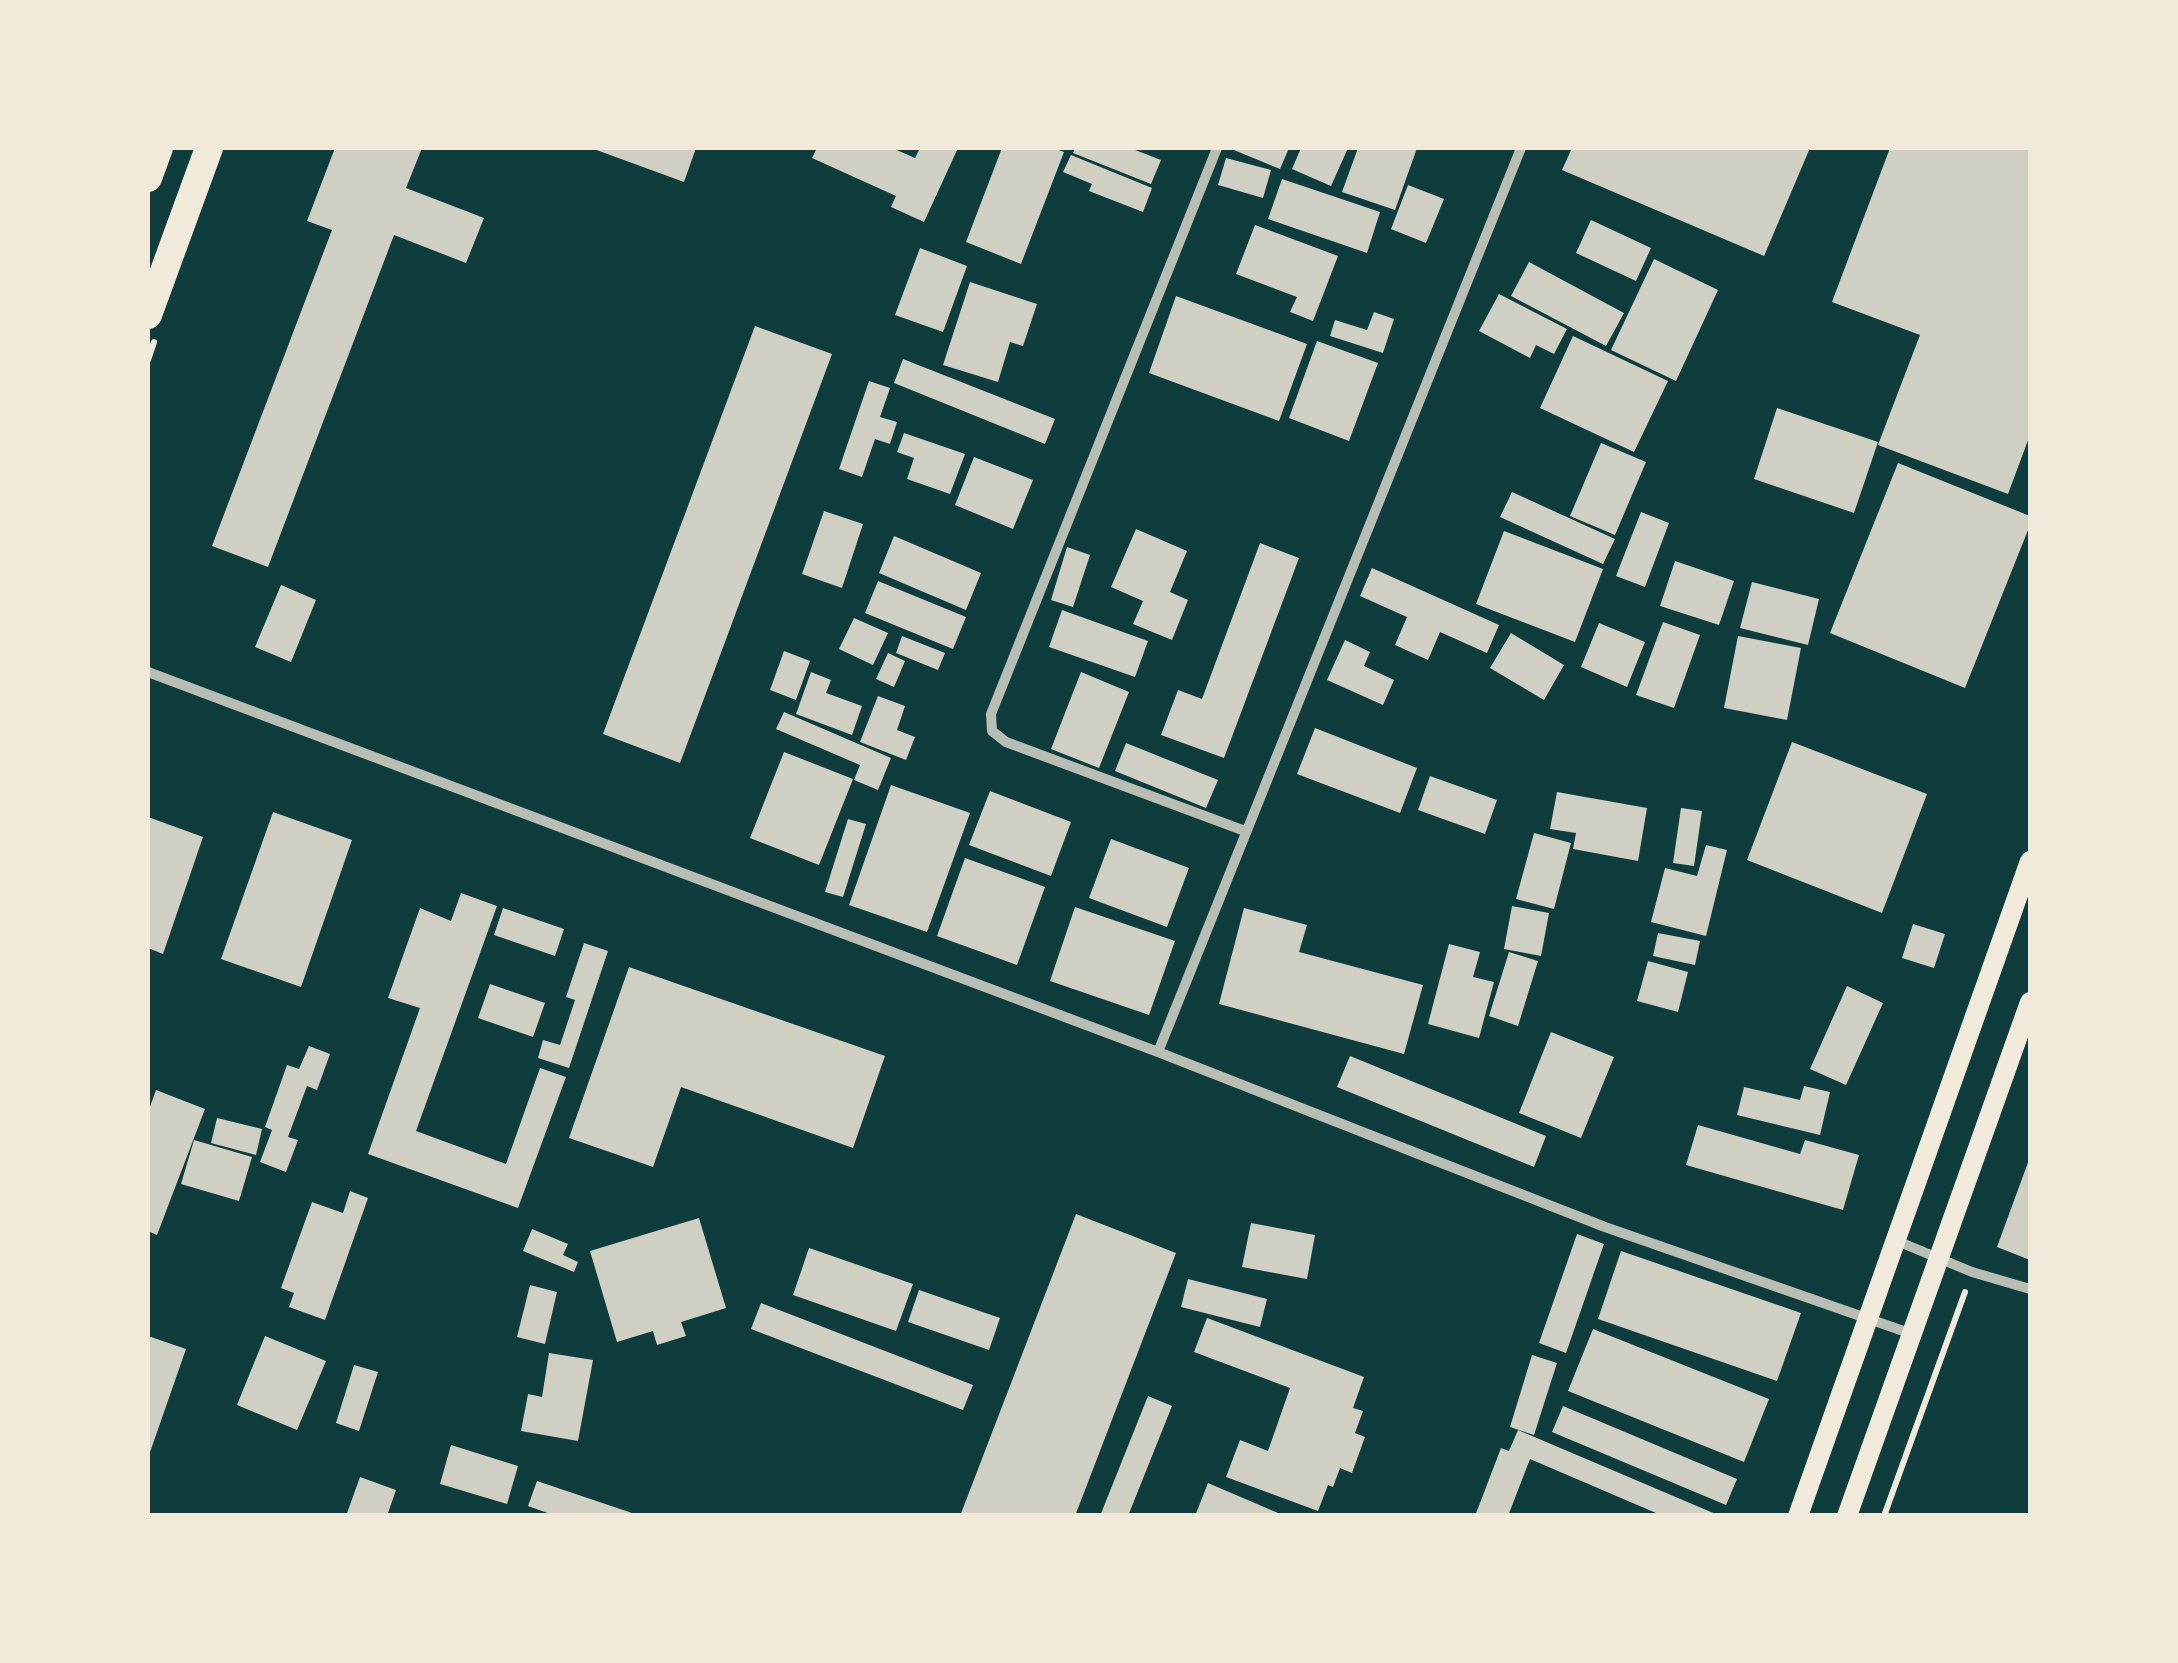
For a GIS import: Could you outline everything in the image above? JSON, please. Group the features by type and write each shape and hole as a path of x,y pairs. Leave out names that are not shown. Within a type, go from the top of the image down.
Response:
{"highway":[{"path":"148,178 159,148"},
{"path":"148,315 209,148"}],"main road":[{"path":"1798,1516 2030,861"},
{"path":"1847,1516 2030,1002"}],"street":[{"path":"1216,148 991,714 992,730 1006,742 1246,831"},
{"path":"1158,1052 1522,148"},
{"path":"148,672 1158,1052 1596,1224 1913,1335"},
{"path":"1897,1241 1972,1272 2030,1290"}],"path":[{"path":"1884,1516 1972,1272"}],"building":[{"path":"335,148 422,148 406,188 484,218 466,263 394,235 268,567 212,546 332,230 307,221"},
{"path":"591,148 696,148 684,182"},
{"path":"817,148 892,148 915,158 920,148 958,148 924,222 891,207 896,196 812,158"},
{"path":"1002,148 1054,148 1064,152 1021,264 966,242"},
{"path":"1075,148 1130,148 1161,160 1151,184 1073,153"},
{"path":"1229,148 1289,148 1280,169"},
{"path":"1301,148 1348,148 1331,186 1292,169"},
{"path":"1358,148 1417,148 1395,210 1342,192"},
{"path":"1572,148 1810,148 1764,256 1562,170"},
{"path":"1890,148 2030,148 2030,435 2008,494 1878,445 1920,335 1832,302"},
{"path":"1071,155 1152,188 1143,212 1089,191 1092,184 1063,172"},
{"path":"1226,158 1271,170 1263,198 1218,185"},
{"path":"1282,179 1380,212 1367,253 1268,219"},
{"path":"1408,185 1444,199 1426,243 1391,229"},
{"path":"1591,220 1651,248 1636,281 1576,253"},
{"path":"1255,225 1338,256 1313,321 1290,312 1297,297 1236,274"},
{"path":"920,248 967,266 943,332 895,315"},
{"path":"1654,259 1718,290 1676,381 1611,350"},
{"path":"1529,262 1624,313 1606,346 1511,296"},
{"path":"970,282 1037,304 1023,346 1010,342 998,382 943,365"},
{"path":"1499,294 1567,329 1554,354 1536,345 1530,358 1479,331"},
{"path":"1176,296 1307,344 1279,421 1149,373"},
{"path":"1374,312 1394,319 1383,353 1330,336 1335,320 1367,330"},
{"path":"755,326 832,354 680,763 603,734"},
{"path":"1573,336 1668,381 1634,452 1540,408"},
{"path":"1317,341 1378,363 1349,441 1289,418"},
{"path":"903,359 1055,419 1045,444 894,383"},
{"path":"869,381 890,388 880,417 897,422 890,444 875,439 862,477 839,469"},
{"path":"1777,408 1878,442 1854,513 1754,479"},
{"path":"904,433 965,454 950,494 907,479 914,458 897,452"},
{"path":"1601,443 1646,462 1615,535 1570,516"},
{"path":"974,457 1033,480 1013,529 955,505"},
{"path":"1898,463 2030,516 2030,525 1965,688 1830,633"},
{"path":"1512,492 1615,539 1603,564 1500,517"},
{"path":"824,511 863,524 842,588 802,574"},
{"path":"1641,512 1669,523 1645,587 1616,576"},
{"path":"1136,529 1187,551 1170,592 1188,600 1172,640 1133,624 1143,601 1111,587"},
{"path":"1504,531 1603,569 1575,642 1476,604"},
{"path":"894,536 981,573 966,610 879,573"},
{"path":"1260,543 1299,558 1224,758 1161,735 1178,690 1202,699"},
{"path":"1067,547 1090,555 1073,607 1051,600"},
{"path":"1675,561 1734,581 1719,625 1660,606"},
{"path":"1372,568 1499,625 1487,653 1440,632 1428,660 1395,645 1407,617 1360,596"},
{"path":"878,581 966,617 953,649 865,613"},
{"path":"1752,582 1819,599 1808,645 1740,628"},
{"path":"281,585 316,600 291,662 255,647"},
{"path":"1062,610 1148,641 1135,677 1049,647"},
{"path":"854,618 888,633 873,665 839,649"},
{"path":"1663,622 1700,635 1674,708 1636,695"},
{"path":"1599,623 1645,642 1627,687 1581,667"},
{"path":"1511,633 1564,665 1544,700 1490,668"},
{"path":"902,636 945,653 938,670 896,653"},
{"path":"1738,636 1801,648 1787,720 1724,708"},
{"path":"1345,640 1370,652 1364,666 1394,680 1383,705 1327,680"},
{"path":"784,651 810,661 796,700 770,690"},
{"path":"888,653 905,661 894,687 876,679"},
{"path":"811,672 831,680 826,693 862,706 852,735 796,714"},
{"path":"1081,672 1129,692 1099,768 1051,749"},
{"path":"878,696 905,706 897,730 915,737 906,760 860,742"},
{"path":"784,712 891,758 878,790 854,780 860,765 776,729"},
{"path":"1315,728 1417,768 1400,813 1297,774"},
{"path":"1792,742 1927,794 1882,913 1747,860"},
{"path":"1126,743 1218,780 1206,808 1115,771"},
{"path":"784,752 853,779 819,865 750,838"},
{"path":"1430,776 1497,800 1485,834 1418,810"},
{"path":"891,785 970,813 927,932 849,905"},
{"path":"990,791 1071,822 1051,876 969,845"},
{"path":"1557,792 1647,808 1638,861 1573,849 1576,833 1550,829"},
{"path":"1681,808 1702,811 1694,866 1673,863"},
{"path":"273,812 352,840 301,987 221,959"},
{"path":"148,817 203,837 163,954 148,948"},
{"path":"848,819 866,824 843,897 825,892"},
{"path":"1534,833 1571,843 1554,909 1516,899"},
{"path":"1111,839 1189,868 1167,927 1089,898"},
{"path":"1706,845 1727,850 1706,936 1651,922 1665,868 1697,876"},
{"path":"965,858 1045,887 1017,965 937,936"},
{"path":"461,893 497,906 416,1131 506,1164 540,1068 566,1077 518,1208 368,1154 420,1008 388,998 420,908 451,921"},
{"path":"1512,906 1549,913 1541,956 1504,949"},
{"path":"1075,907 1175,941 1149,1015 1050,981"},
{"path":"503,908 564,929 555,956 494,935"},
{"path":"1244,908 1307,925 1299,952 1423,985 1404,1054 1219,1004"},
{"path":"1913,924 1945,934 1934,968 1902,958"},
{"path":"1658,933 1700,941 1695,965 1653,956"},
{"path":"584,943 608,951 569,1068 538,1058 543,1040 560,1045 575,1000 566,997"},
{"path":"1449,944 1480,952 1473,977 1494,982 1479,1038 1428,1024"},
{"path":"1509,952 1538,961 1518,1026 1489,1016"},
{"path":"1648,961 1688,972 1678,1012 1637,1001"},
{"path":"629,967 885,1056 853,1148 681,1087 653,1167 569,1138"},
{"path":"490,984 545,1003 533,1037 478,1018"},
{"path":"1847,986 1883,1003 1846,1085 1810,1069"},
{"path":"1551,1032 1614,1057 1581,1138 1519,1113"},
{"path":"309,1046 330,1054 317,1090 307,1086 288,1137 298,1140 286,1172 260,1162 272,1130 265,1127 287,1065 299,1069"},
{"path":"1350,1056 1546,1136 1534,1167 1337,1087"},
{"path":"1804,1086 1830,1092 1820,1135 1737,1115 1744,1087 1800,1100"},
{"path":"156,1090 205,1109 157,1235 148,1231 148,1112"},
{"path":"217,1118 262,1129 256,1155 211,1143"},
{"path":"1698,1125 1800,1154 1805,1140 1859,1155 1843,1210 1686,1165"},
{"path":"194,1140 252,1157 239,1201 181,1184"},
{"path":"2030,1157 2030,1260 1997,1247"},
{"path":"350,1191 368,1198 325,1320 289,1307 294,1293 281,1288 312,1202 343,1213"},
{"path":"1076,1214 1176,1253 1075,1516 960,1516"},
{"path":"699,1218 726,1308 681,1322 686,1336 657,1345 653,1331 617,1342 590,1251"},
{"path":"1251,1223 1315,1235 1307,1279 1242,1267"},
{"path":"532,1229 568,1244 563,1255 578,1262 574,1272 523,1251"},
{"path":"1577,1234 1604,1244 1566,1353 1539,1343"},
{"path":"809,1248 913,1284 896,1331 793,1295"},
{"path":"1621,1251 1801,1313 1777,1381 1598,1319"},
{"path":"1188,1279 1267,1299 1260,1327 1181,1307"},
{"path":"530,1285 557,1292 545,1344 517,1337"},
{"path":"919,1290 1000,1318 989,1350 908,1322"},
{"path":"761,1303 973,1385 963,1410 751,1329"},
{"path":"1207,1318 1364,1377 1353,1408 1363,1411 1355,1433 1365,1437 1352,1473 1340,1468 1318,1511 1226,1477 1240,1440 1268,1451 1290,1388 1194,1352"},
{"path":"1593,1329 1769,1399 1744,1462 1568,1391"},
{"path":"148,1336 186,1349 148,1458"},
{"path":"265,1336 326,1361 297,1430 237,1405"},
{"path":"549,1353 593,1360 578,1441 521,1431 528,1394 542,1397"},
{"path":"1532,1355 1557,1363 1534,1435 1510,1427"},
{"path":"354,1365 378,1372 359,1431 336,1423"},
{"path":"1148,1396 1172,1406 1128,1516 1100,1516"},
{"path":"1563,1406 1737,1479 1726,1505 1552,1432"},
{"path":"1518,1430 1718,1516 1663,1516 1530,1459 1508,1516 1475,1516 1501,1448 1509,1451"},
{"path":"451,1445 518,1466 507,1504 440,1484"},
{"path":"360,1477 396,1490 387,1516 346,1516"},
{"path":"537,1481 638,1516 556,1516 528,1506"},
{"path":"1208,1483 1285,1516 1195,1516"}]}
